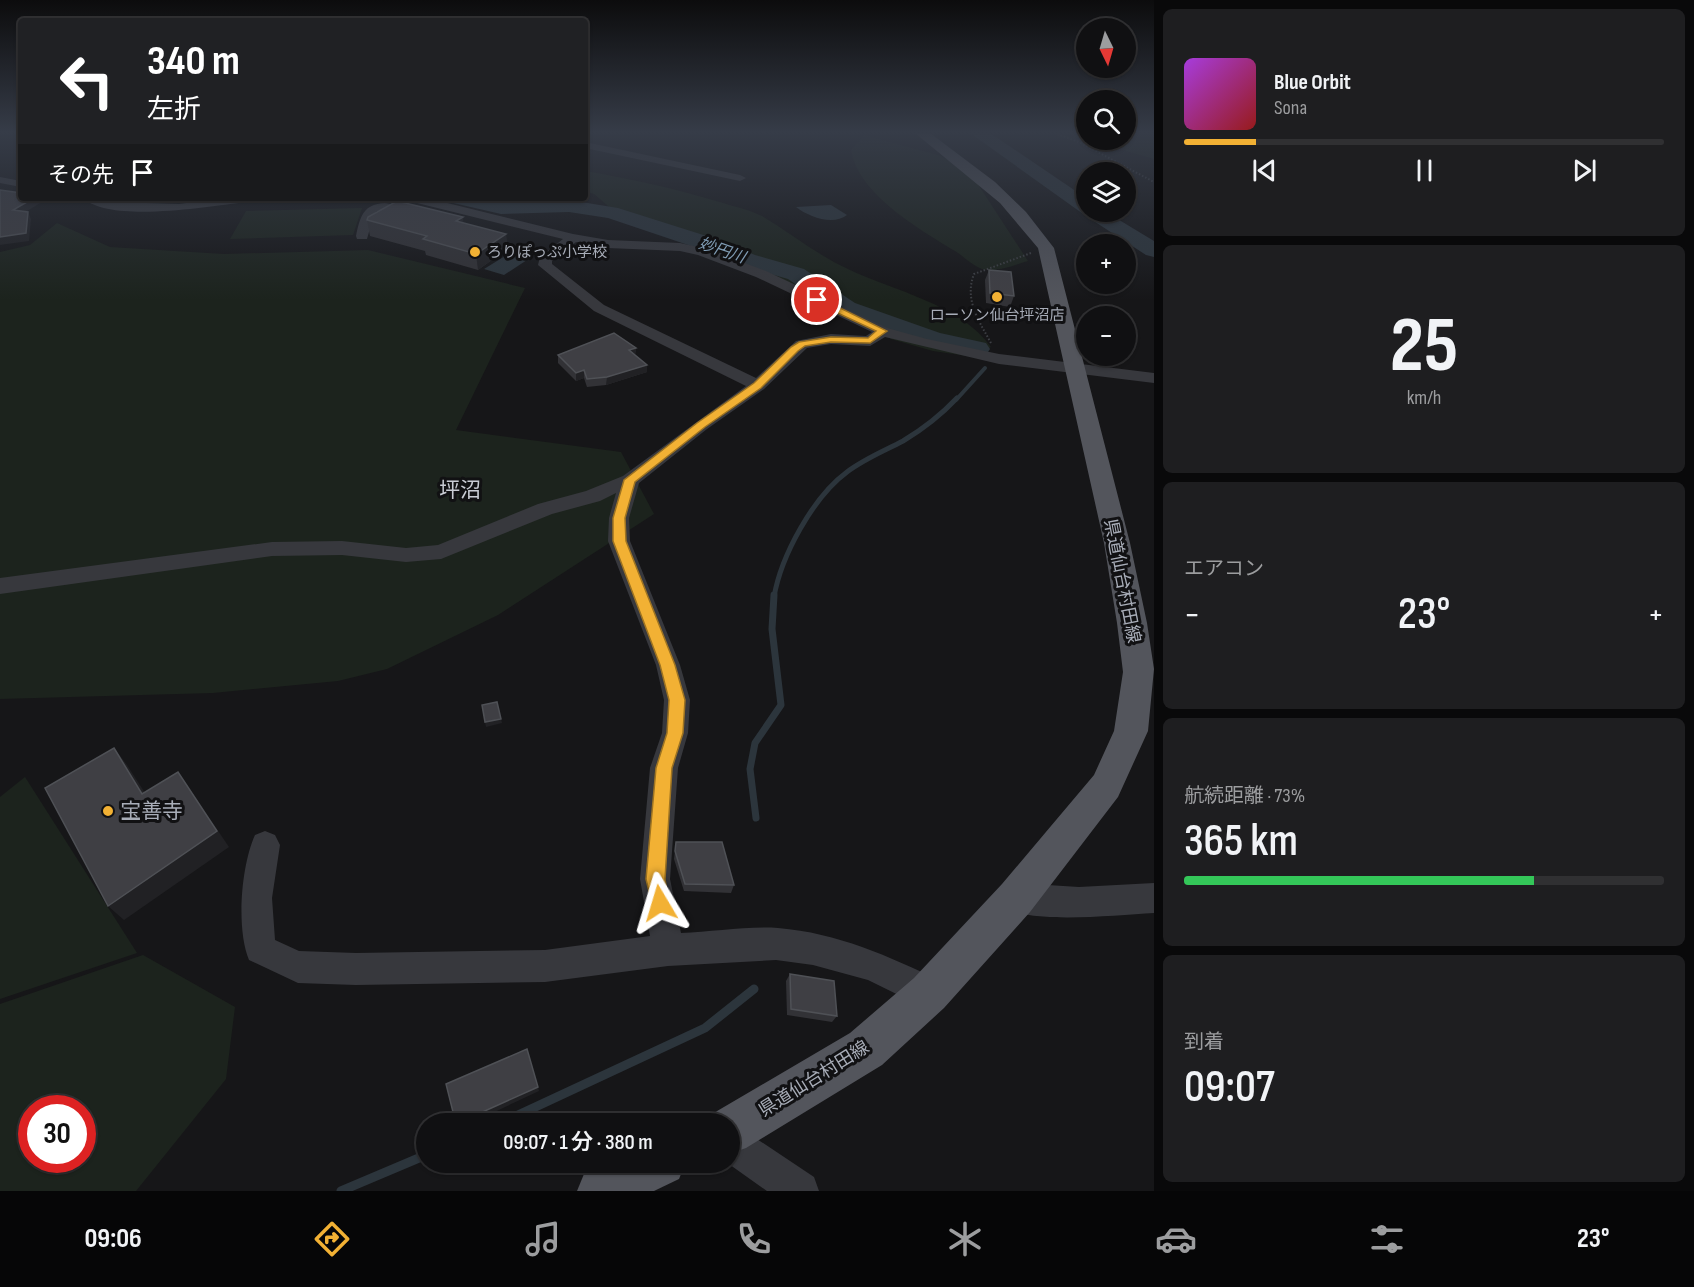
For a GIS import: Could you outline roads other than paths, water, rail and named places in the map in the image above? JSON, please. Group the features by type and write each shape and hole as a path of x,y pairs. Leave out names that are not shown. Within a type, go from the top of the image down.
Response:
{"main road":[{"name":"県道仙台村田線","path":"740,1124 866,1049 929,993 1016,898 1106,786 1131,731 1139,672 1132,623 1117,543 1047,252 1034,227 1017,209 991,189"},
{"path":"601,1191 639,1173"}],"street":[{"path":"98,201 112,206 179,208 228,201"},
{"path":"426,201 573,238 608,244 671,247 702,252 761,274 882,331 932,345 999,359 1154,378"},
{"path":"362,236 369,213 374,208 396,208 432,217 481,221 507,220"},
{"path":"573,238 545,260 544,265 599,308 758,385"},
{"path":"0,586 272,549 342,548 406,555 441,552 544,509 592,496 630,480 701,425 758,385 802,344 831,339 870,341 882,331"},
{"path":"630,480 619,518 619,541 668,665 677,700 675,733 664,768 656,879 668,950"},
{"path":"265,845 257,898 260,949 298,966 356,969 545,966 668,950 776,944 813,949 872,965 929,993"},
{"path":"1016,898 1078,902 1154,898"},
{"path":"740,1149 801,1191"}],"waterway":[{"path":"1059,189 1076,200"},
{"name":"妙円川","path":"470,201 501,208 569,206 611,212 708,244 747,260 796,274 846,308 933,339 977,349"},
{"path":"1109,222 1154,250"},
{"path":"956,400 985,368"},
{"path":"774,597 791,546 800,528 822,496 847,472 918,432 957,398"},
{"path":"756,818 750,769 755,743 781,705 772,629 774,595"},
{"path":"523,1113 705,1028 754,989"},
{"path":"341,1191 416,1159"}],"place":[{"name":"ろりぽっぷ小学校","path":"475,252"},
{"name":"ローソン仙台坪沼店","path":"997,297"},
{"name":"宝善寺","path":"108,811"}],"district":[{"name":"坪沼","path":"460,490"}]}
